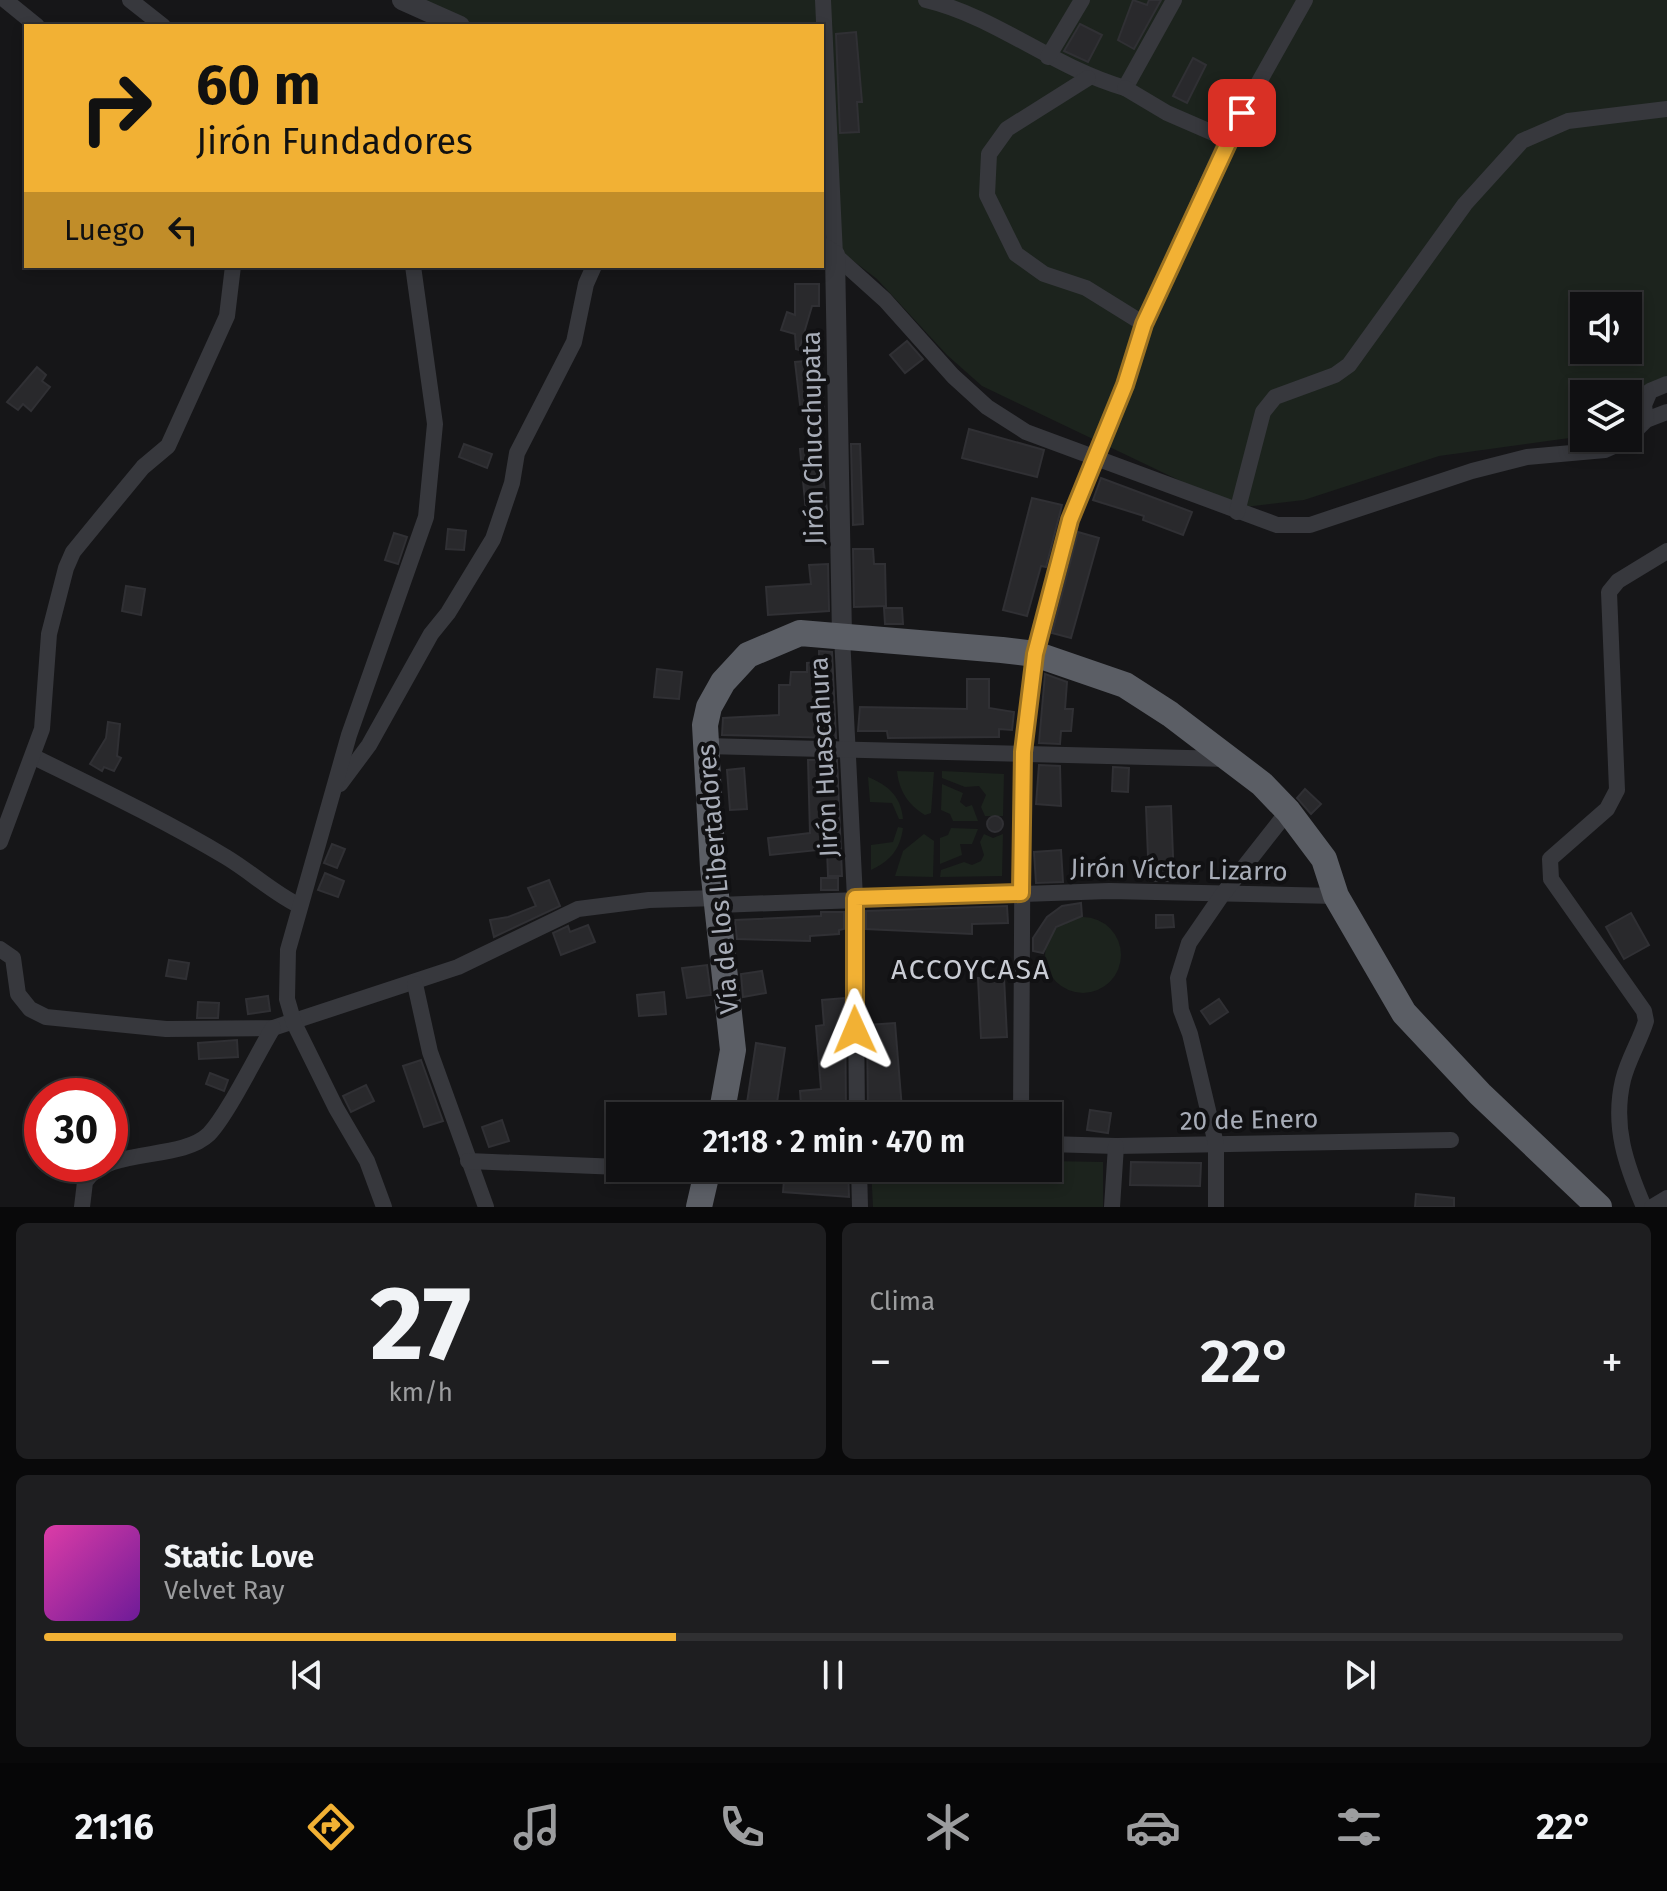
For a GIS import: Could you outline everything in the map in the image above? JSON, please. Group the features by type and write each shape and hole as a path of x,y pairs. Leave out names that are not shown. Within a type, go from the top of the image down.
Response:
{"highway":[{"name":"Vía de los Libertadores","path":"724,1102 733,1050 706,746 709,707 723,682 748,655 800,633 1035,654 1125,685 1230,759 1288,811 1324,859 1336,896 1404,1013 1480,1094 1599,1207"},
{"path":"699,1207 705,1182"}],"street":[{"path":"5,0 35,24"},
{"path":"130,0 160,24"},
{"path":"402,0 447,23"},
{"path":"823,0 824,24"},
{"path":"926,0 959,8 1088,78 1125,88 1167,113 1227,139"},
{"path":"1048,57 1082,0"},
{"path":"1125,88 1174,0"},
{"path":"1021,1102 1023,752 1035,654 1070,520 1098,458 1144,324 1227,139 1305,0"},
{"path":"824,42 829,251 885,300 953,376 987,407 1026,432 1237,512 1277,525 1310,525 1472,471 1527,457 1605,450 1625,441 1646,420 1667,412"},
{"path":"1088,78 1007,129 989,154 987,195 1016,254 1044,274 1086,288 1144,324"},
{"path":"1237,512 1268,403 1275,397 1335,375 1349,365 1465,204 1522,141 1568,121 1667,109"},
{"name":"Jirón Chucchupata","path":"829,251 842,636"},
{"path":"0,842 42,729 49,634 66,568 73,552 143,467 168,446 227,316 233,268"},
{"path":"384,1207 367,1161 294,1023 287,999 288,950 298,905 349,735 426,517 435,424 413,268"},
{"path":"335,790 369,745 431,634 493,539 512,483 517,453 574,342 586,284 593,268"},
{"path":"1646,420 1644,405 1650,391 1667,384"},
{"path":"1644,1207 1622,1155 1619,1114 1623,1080 1646,1021 1644,1011 1551,879 1548,867 1550,859 1607,809 1615,797 1609,592 1618,581 1667,551"},
{"name":"Jirón Huascahura","path":"842,636 855,898 857,1102"},
{"path":"706,746 1230,759"},
{"path":"34,757 88,781 229,858 278,895 298,905"},
{"path":"1216,1207 1216,1144 1190,1034 1181,1010 1178,978 1189,943 1288,811"},
{"name":"Jirón Víctor Lizarro","path":"0,949 13,958 14,980 23,1002 46,1017 166,1029 273,1028 415,984 578,909 649,900 1021,893 1336,896"},
{"path":"415,984 430,1052 486,1207"},
{"path":"82,1207 85,1182 102,1167 188,1144 208,1135 273,1028"},
{"name":"20 de Enero","path":"1062,1144 1451,1140"},
{"path":"1112,1207 1116,1146"},
{"path":"468,1161 606,1166"},
{"path":"859,1182 860,1207"},
{"path":"1652,1207 1667,1198"}],"shaded area":[{"path":"417,0 1667,0 1667,391 1642,393 1642,380 1570,380 1570,438 1439,456 1304,500 1237,508 982,386 947,355 877,279 824,239 824,24 471,24"},
{"path":"897,771 934,772 931,813 925,815 909,801 902,790"},
{"path":"942,771 1004,774 1003,816 985,816 981,807 986,795 979,786 965,787 942,778"},
{"path":"868,777 892,792 900,804 903,819 899,819 892,803 870,802"},
{"path":"942,784 963,793 960,802 966,807 972,805 978,821 953,821 950,814 941,810"},
{"path":"898,827 903,828 897,849 889,859 871,870 871,845 893,842"},
{"path":"951,828 978,829 972,844 960,844 962,855 940,864 940,838 948,835"},
{"path":"924,834 934,841 933,877 895,876 903,851"},
{"path":"984,834 993,838 1003,834 1002,876 940,877 941,870 964,862 972,865 981,861 984,855 980,842"},
{"path":"1076,917 1090,917 1104,923 1115,934 1121,955 1118,970 1110,982 1090,993 1076,993 1062,987 1051,976 1045,962 1045,948 1051,934 1062,923"},
{"path":"1062,1161 1103,1162 1103,1207 873,1207 872,1182 1062,1182"}],"building":[{"path":"1133,0 1147,5 1149,0 1161,0 1134,49 1118,40"},
{"path":"1080,24 1102,35 1088,62 1064,51"},
{"path":"856,32 862,102 857,102 859,132 840,133 836,34"},
{"path":"1193,58 1206,65 1187,103 1173,96"},
{"path":"795,284 819,284 819,306 812,306 799,350 796,349 795,334 781,330 787,312 795,315"},
{"path":"907,341 923,359 905,373 890,355"},
{"path":"818,360 824,411 801,413 795,362"},
{"path":"37,367 46,375 42,381 50,387 31,411 23,404 18,410 7,402"},
{"path":"969,429 1044,450 1037,477 962,458"},
{"path":"464,444 492,454 487,468 459,457"},
{"path":"851,444 860,444 863,524 853,525"},
{"path":"820,447 827,510 806,512 800,449"},
{"path":"1101,478 1192,512 1183,535 1143,520 1144,516 1093,500"},
{"path":"1032,498 1062,505 1046,567 1041,566 1027,616 1003,610"},
{"path":"448,529 466,531 464,550 446,549"},
{"path":"1078,532 1099,538 1071,638 1052,633"},
{"path":"394,533 407,537 398,564 385,560"},
{"path":"853,549 873,549 874,564 885,564 886,606 854,607"},
{"path":"828,564 829,611 768,615 766,587 811,584 809,565"},
{"path":"126,586 145,589 141,615 122,611"},
{"path":"884,608 902,608 903,624 885,624"},
{"path":"819,651 832,652 836,738 722,735 723,718 779,715 779,685 790,685 791,672 807,672 807,663 819,662"},
{"path":"657,669 682,672 679,699 654,697"},
{"path":"1045,674 1067,682 1065,709 1073,709 1071,731 1061,731 1060,744 1039,743"},
{"path":"967,679 989,679 989,708 1014,712 1012,730 999,729 999,737 888,738 887,731 858,731 860,707 967,709"},
{"path":"108,722 120,724 117,756 121,758 114,771 104,767 102,771 90,764 106,738"},
{"path":"808,760 837,760 842,876 828,876 827,849 770,855 768,838 810,833"},
{"path":"1039,765 1060,766 1061,806 1036,804"},
{"path":"1113,767 1129,768 1128,792 1112,791"},
{"path":"744,768 747,809 730,810 727,770"},
{"path":"1305,789 1321,804 1311,814 1297,798"},
{"path":"1171,806 1174,881 1149,881 1146,807"},
{"path":"992,816 998,816 1003,824 1001,830 992,832 987,827 987,821"},
{"path":"332,844 345,849 337,868 324,863"},
{"path":"1061,850 1063,882 1036,883 1034,852"},
{"path":"325,873 344,881 338,897 318,890"},
{"path":"821,878 838,878 838,890 821,890"},
{"path":"549,880 560,906 494,937 490,920 536,906 528,888"},
{"path":"1081,903 1082,916 1056,927 1043,953 1033,951 1033,938 1047,917 1062,906"},
{"path":"1007,906 1008,923 972,924 972,934 866,929 866,911"},
{"path":"821,912 844,912 844,929 839,930 839,934 810,936 810,941 737,939 735,920 821,916"},
{"path":"1631,913 1649,945 1624,959 1606,927"},
{"path":"1156,915 1173,915 1174,927 1156,928"},
{"path":"588,925 595,942 561,955 553,933 568,926 570,932"},
{"path":"169,960 189,963 186,979 166,976"},
{"path":"707,965 711,995 687,998 682,968"},
{"path":"762,971 766,993 743,997 741,974"},
{"path":"1004,977 1007,1037 981,1038 978,978"},
{"path":"664,992 666,1014 639,1016 637,995"},
{"path":"268,996 270,1011 248,1014 246,999"},
{"path":"845,998 846,1102 801,1102 800,1091 821,1089 816,1026 824,1025 822,1000"},
{"path":"1219,999 1228,1012 1210,1024 1201,1011"},
{"path":"198,1002 219,1003 218,1018 197,1018"},
{"path":"895,1023 901,1102 868,1102 867,1025"},
{"path":"237,1040 238,1057 199,1059 198,1043"},
{"path":"756,1043 785,1048 777,1102 747,1102"},
{"path":"421,1060 443,1121 424,1127 403,1066"},
{"path":"210,1073 228,1080 224,1091 206,1084"},
{"path":"366,1085 374,1101 351,1112 343,1096"},
{"path":"1090,1110 1111,1113 1108,1133 1087,1130"},
{"path":"502,1120 509,1141 489,1147 482,1127"},
{"path":"1131,1162 1201,1163 1200,1186 1130,1185"},
{"path":"784,1182 848,1182 849,1197 783,1192"},
{"path":"1416,1194 1454,1198 1454,1207 1415,1207"}],"district":[{"name":"ACCOYCASA","path":"971,969"}],"route":[{"path":"855,1030 855,898 1021,893 1023,752 1035,654 1070,520 1098,458 1144,324 1227,139 1242,113"}]}
